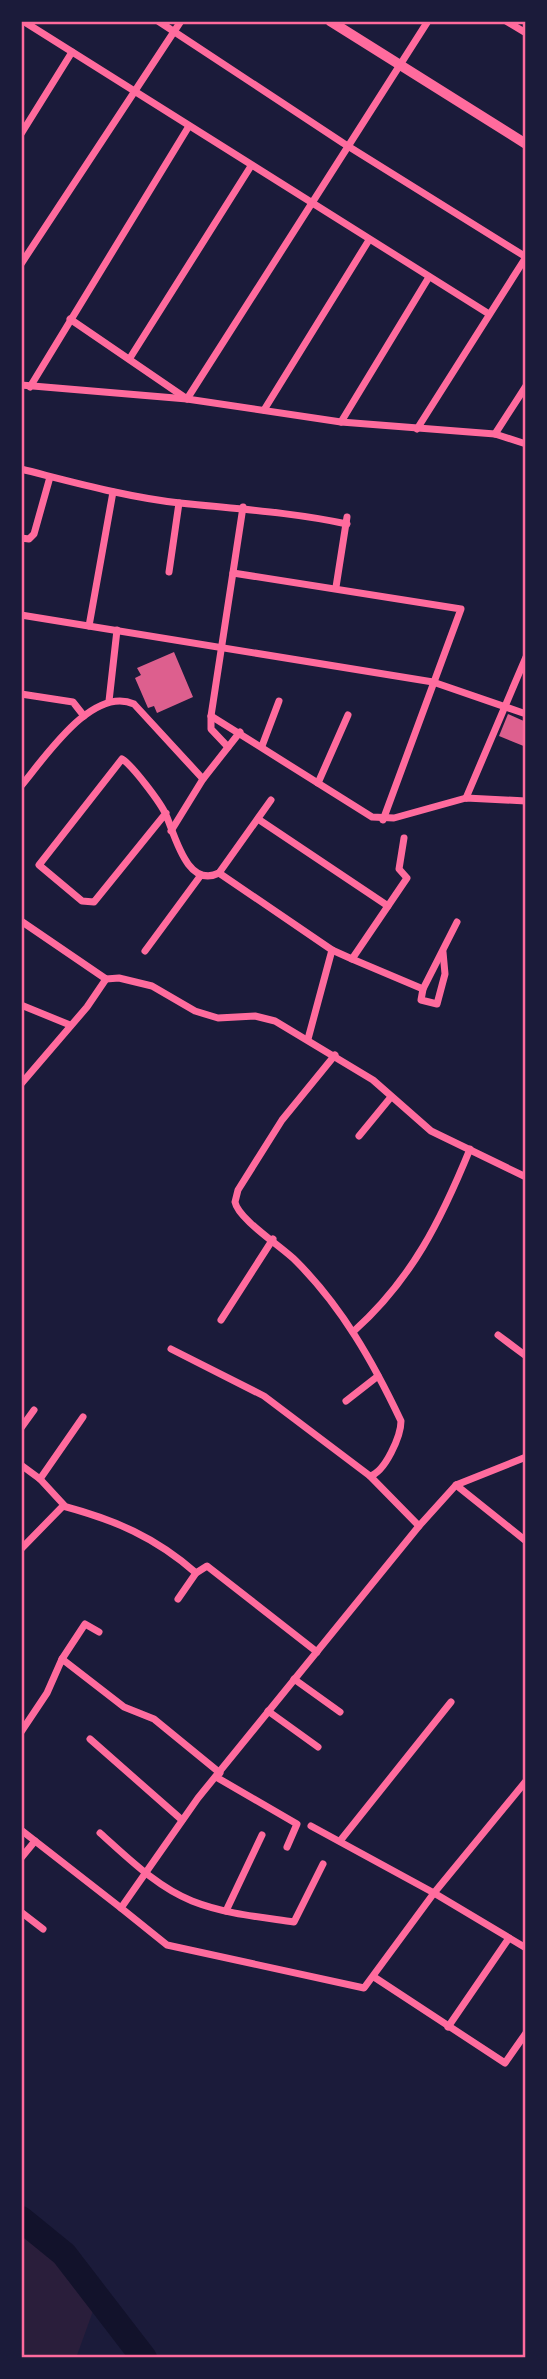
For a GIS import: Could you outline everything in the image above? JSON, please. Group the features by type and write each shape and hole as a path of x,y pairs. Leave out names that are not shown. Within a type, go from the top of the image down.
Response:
{"street":[{"path":"23,21 489,314"},
{"path":"158,21 347,145 526,257 417,429"},
{"path":"21,264 181,21"},
{"path":"330,21 526,144"},
{"path":"187,399 428,21"},
{"path":"509,22 526,33"},
{"path":"21,134 72,52"},
{"path":"30,387 189,126"},
{"path":"130,358 251,166"},
{"path":"264,411 369,240"},
{"path":"341,422 429,277"},
{"path":"70,319 187,399"},
{"path":"21,385 187,399 341,422 495,434 526,444"},
{"path":"495,434 526,386"},
{"path":"21,469 113,492 179,503 347,520 336,587"},
{"path":"21,538 29,539 34,534 50,477"},
{"path":"89,626 113,492"},
{"path":"169,572 179,503"},
{"path":"228,747 211,729 211,716 243,508"},
{"path":"233,573 336,587 460,609 383,820"},
{"path":"21,615 433,682 526,714"},
{"path":"109,701 117,630"},
{"path":"466,798 526,657"},
{"path":"21,694 73,702 84,716"},
{"path":"21,786 63,736 84,716 109,701 129,701 138,707 203,779"},
{"path":"262,746 279,701"},
{"path":"318,783 348,715"},
{"path":"211,716 262,746 360,812 383,820 466,798 526,802"},
{"path":"171,831 203,779 240,732"},
{"path":"166,813 94,901 82,901 39,865 120,759 125,760 166,813 179,850 201,875"},
{"path":"219,873 271,800"},
{"path":"258,819 388,906"},
{"path":"352,959 407,878 400,869 404,838"},
{"path":"145,951 201,875 219,873 332,950 423,989"},
{"path":"21,921 106,979 119,978 152,986 195,1011 218,1018 255,1016 275,1021 308,1038 373,1080 431,1131 526,1177"},
{"path":"443,952 445,974 437,1004 421,1000 423,989 457,922"},
{"path":"308,1038 332,950"},
{"path":"21,1084 106,979"},
{"path":"21,1005 70,1025"},
{"path":"335,1055 282,1120 235,1196 239,1212 273,1239 323,1290 354,1331 402,1424 394,1447 376,1474 370,1476"},
{"path":"359,1136 391,1097"},
{"path":"354,1331 371,1315 422,1251 441,1218 470,1149"},
{"path":"221,1320 273,1239"},
{"path":"498,1335 526,1356"},
{"path":"171,1349 264,1396 370,1476 419,1526"},
{"path":"346,1401 378,1376"},
{"path":"21,1428 34,1410"},
{"path":"40,1479 83,1417"},
{"path":"121,1908 182,1820 419,1526 457,1485 526,1457"},
{"path":"21,1465 40,1479 63,1506 107,1518 167,1548 196,1573"},
{"path":"457,1485 526,1541"},
{"path":"21,1549 63,1506"},
{"path":"178,1599 204,1565 317,1652"},
{"path":"21,1732 47,1693 62,1659 85,1624 99,1632"},
{"path":"62,1659 124,1707 153,1719 218,1775 296,1824 287,1847"},
{"path":"294,1679 340,1712"},
{"path":"340,1841 451,1702"},
{"path":"268,1711 318,1747"},
{"path":"90,1739 182,1820"},
{"path":"21,1830 167,1945 365,1987 434,1893 526,1781"},
{"path":"311,1826 434,1893 526,1948"},
{"path":"100,1833 144,1872 192,1901 226,1911 294,1922 323,1864"},
{"path":"226,1911 262,1835"},
{"path":"21,1858 35,1841"},
{"path":"21,1912 43,1929"},
{"path":"449,2027 509,1938"},
{"path":"374,1977 505,2063 526,2033"}],"shaded area":[{"path":"21,2213 101,2289 76,2358 21,2358"}],"building":[{"path":"174,652 193,697 157,713 154,706 148,708 135,678 141,675 137,668"},
{"path":"508,714 526,722 526,747 499,736"}],"waterway":[{"path":"21,2219 64,2254 144,2358"}]}
